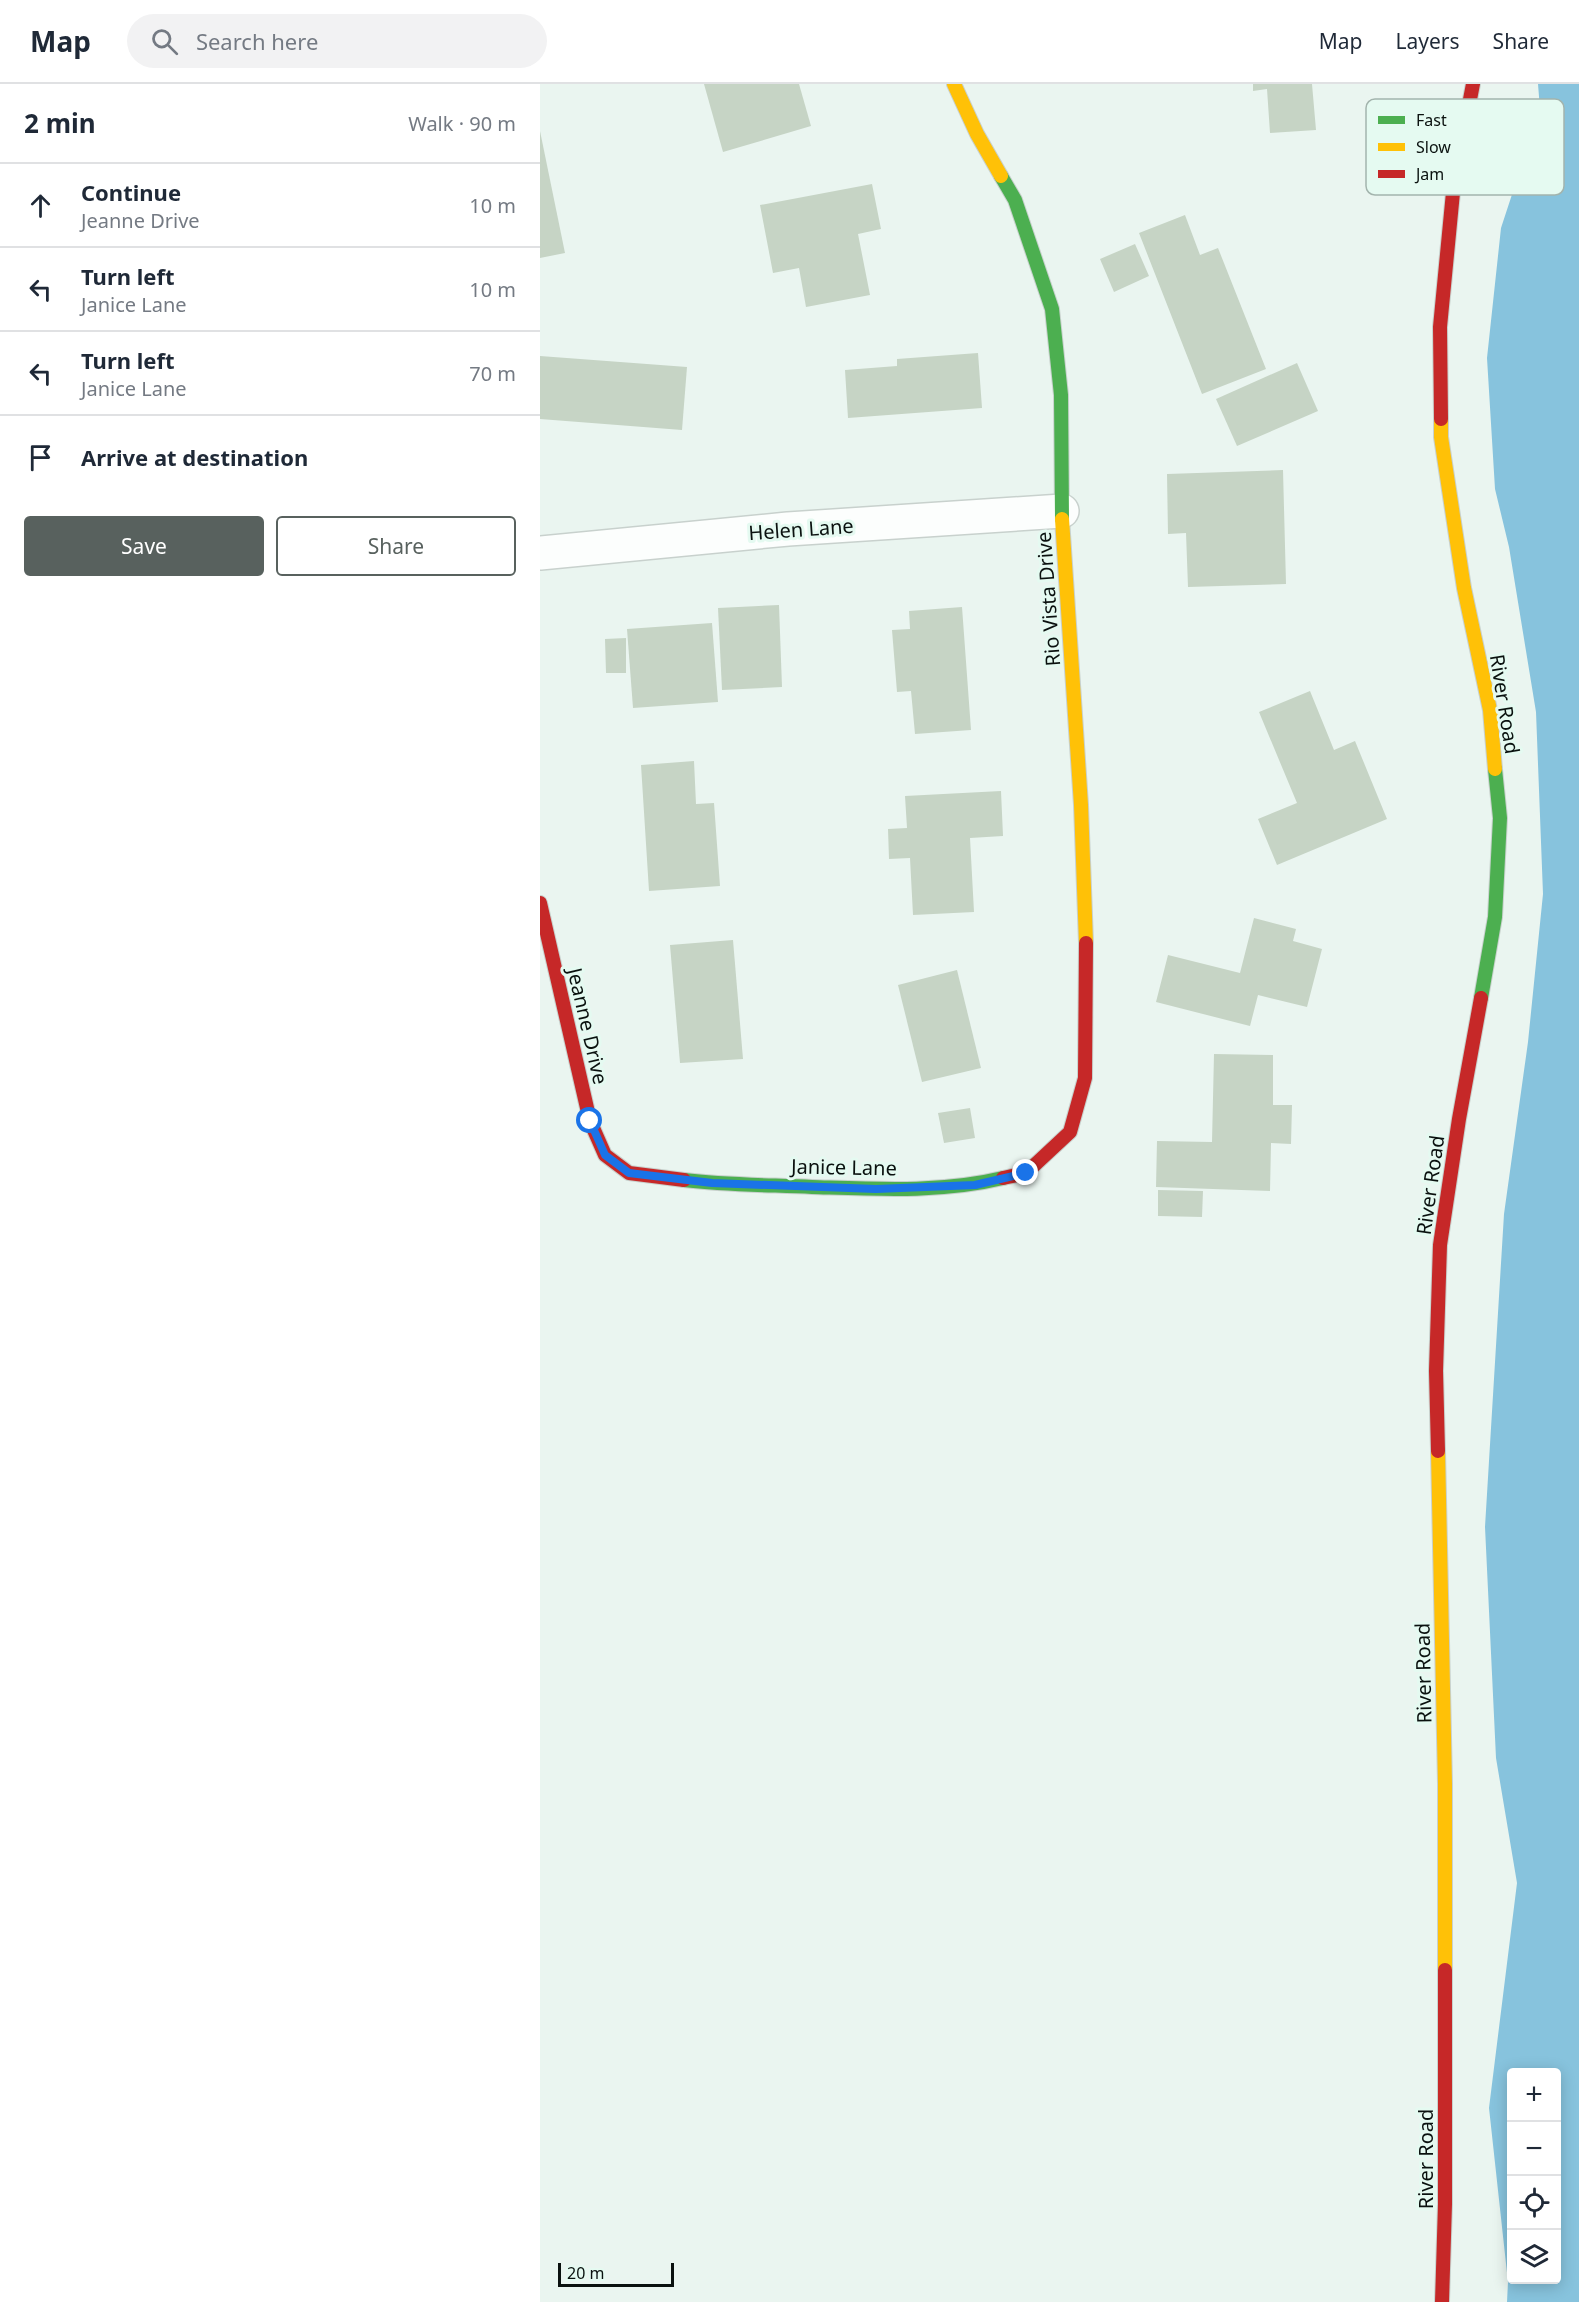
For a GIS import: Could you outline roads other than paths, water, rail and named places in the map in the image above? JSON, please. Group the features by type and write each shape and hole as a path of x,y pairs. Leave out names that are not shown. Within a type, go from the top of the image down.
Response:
{"street":[{"name":"Rio Vista Drive","path":"954,84 977,134 1015,200 1052,309 1061,395 1062,511 1081,805 1086,949 1084,1078 1070,1132"},
{"name":"River Road","path":"1470,99 1473,84"},
{"name":"River Road","path":"1442,2302 1445,2204 1445,1784 1436,1371 1440,1256 1459,1119 1495,917 1500,818 1491,710 1464,588 1441,436 1440,327 1453,195"},
{"name":"Helen Lane","path":"540,553 788,529 1062,511"},
{"name":"Jeanne Drive","path":"540,903 590,1121 605,1155"},
{"name":"Janice Lane","path":"605,1155 629,1173 712,1183 876,1189 975,1185 1026,1173 1070,1132"}],"water":[{"path":"1538,84 1579,84 1579,2302 1507,2302 1508,2284 1561,2284 1561,2068 1507,2068 1507,2273 1489,2108 1517,1883 1496,1758 1485,1527 1504,1214 1528,1042 1543,894 1536,712 1509,547 1495,489 1487,358 1501,228 1512,195 1564,195 1564,99 1539,99"}]}
